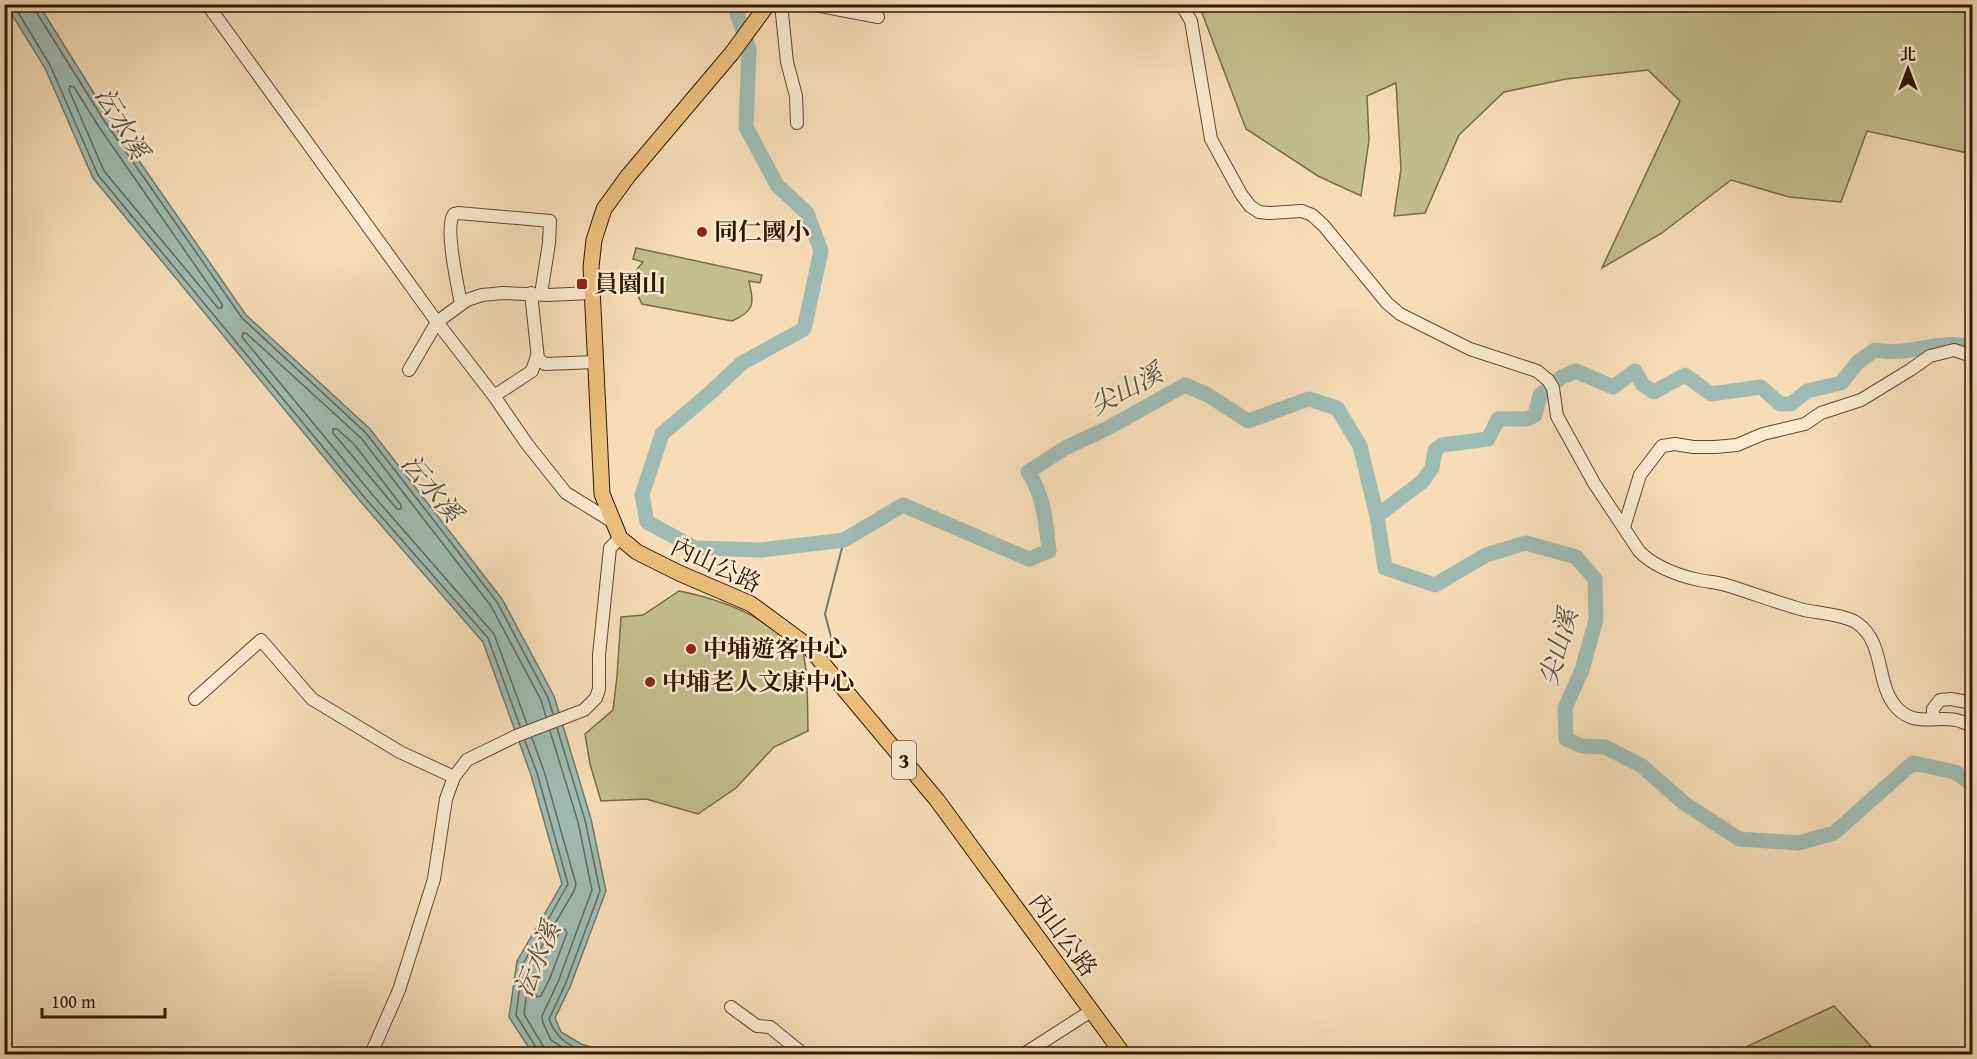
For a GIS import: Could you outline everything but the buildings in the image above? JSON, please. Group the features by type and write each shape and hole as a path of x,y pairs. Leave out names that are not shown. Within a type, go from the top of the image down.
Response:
{"main road":[{"path":"620,538 602,494 591,293 594,240 604,208 764,11"},
{"name":"內山公路","path":"620,538 637,552 751,604 808,646 937,800 1123,1054"}],"street":[{"path":"207,4 436,322 494,396 527,444 566,493 613,522"},
{"path":"781,4 786,62 796,96 797,123"},
{"path":"810,4 878,17"},
{"path":"1181,4 1191,21 1211,139 1250,206 1259,212 1291,211 1312,215 1324,226 1387,303 1400,314 1470,349 1537,371 1551,384 1557,416 1594,483 1646,558 1685,577 1723,584 1800,609 1857,623 1870,636 1880,661 1889,698 1897,708 1917,720 1933,718 1963,721 1972,727"},
{"path":"461,304 454,271 450,222 454,214 550,221 549,243 536,293 537,356 532,371 494,396"},
{"path":"409,370 436,322 461,304 482,295 591,293"},
{"path":"1624,527 1640,475 1662,446 1675,444 1693,447 1737,445 1763,434 1805,424 1821,413 1861,400 1930,356 1954,350 1972,356"},
{"path":"537,356 545,364 595,362"},
{"path":"371,1054 399,990 434,879 446,799 454,777 467,760 516,736 584,710 596,698 599,688 599,655 610,548 620,538"},
{"path":"195,699 261,640 312,699 400,752 454,777"},
{"path":"1933,718 1933,709 1940,700 1952,699 1972,703"},
{"path":"731,1007 757,1026 770,1026 803,1054"},
{"path":"1024,1054 1091,1011"}],"shaded area":[{"path":"1199,5 1972,5 1972,154 1867,131 1841,202 1789,197 1731,180 1662,233 1602,268 1680,101 1648,70 1566,79 1504,92 1459,135 1425,213 1394,216 1401,169 1396,83 1367,96 1369,140 1361,196 1318,176 1246,129"},
{"path":"636,248 762,275 760,283 749,281 752,301 749,310 732,321 642,304 634,282 635,273 643,262 633,259"},
{"path":"679,591 714,600 748,614 774,629 803,651 807,676 808,731 774,747 736,788 698,814 646,799 601,801 590,764 585,734 613,710 621,617 643,615"},
{"path":"1834,1006 1878,1054 1731,1054"}],"water":[{"name":"沄水溪","path":"6,5 39,5 110,119 246,315 370,429 502,599 554,696 591,819 606,891 570,987 555,1018 561,1032 581,1044 614,1054 533,1054 509,1017 517,961 562,884 531,775 483,642 361,502 93,178 45,68"}],"waterway":[{"name":"尖山溪","path":"734,4 749,49 746,127 777,185 807,213 821,251 804,329 742,363 662,434 642,495 647,522 695,548 761,550 844,540 903,505 1029,559 1049,551 1041,500 1028,472 1065,448 1108,428 1185,385 1208,395 1248,421 1309,399 1337,408 1360,446 1377,516 1385,568 1435,585 1486,555 1526,543 1576,557 1595,579 1596,620 1582,670 1565,708 1566,739 1582,746 1605,747 1642,766 1684,803 1739,839 1799,843 1834,833 1913,763 1955,772 1972,784"},
{"path":"1377,516 1423,481 1432,468 1435,450 1442,445 1488,439 1498,419 1527,419 1535,415 1540,395 1562,377 1576,371 1613,387 1635,371 1643,385 1654,392 1685,375 1711,394 1761,387 1780,404 1791,404 1807,391 1841,383 1858,362 1875,350 1887,352 1948,345 1972,347"},
{"path":"834,648 825,614 844,540"}],"place":[{"name":"同仁國小","path":"702,232"},
{"name":"員園山","path":"582,284"},
{"name":"中埔遊客中心","path":"691,649"},
{"name":"中埔老人文康中心","path":"650,682"}]}
